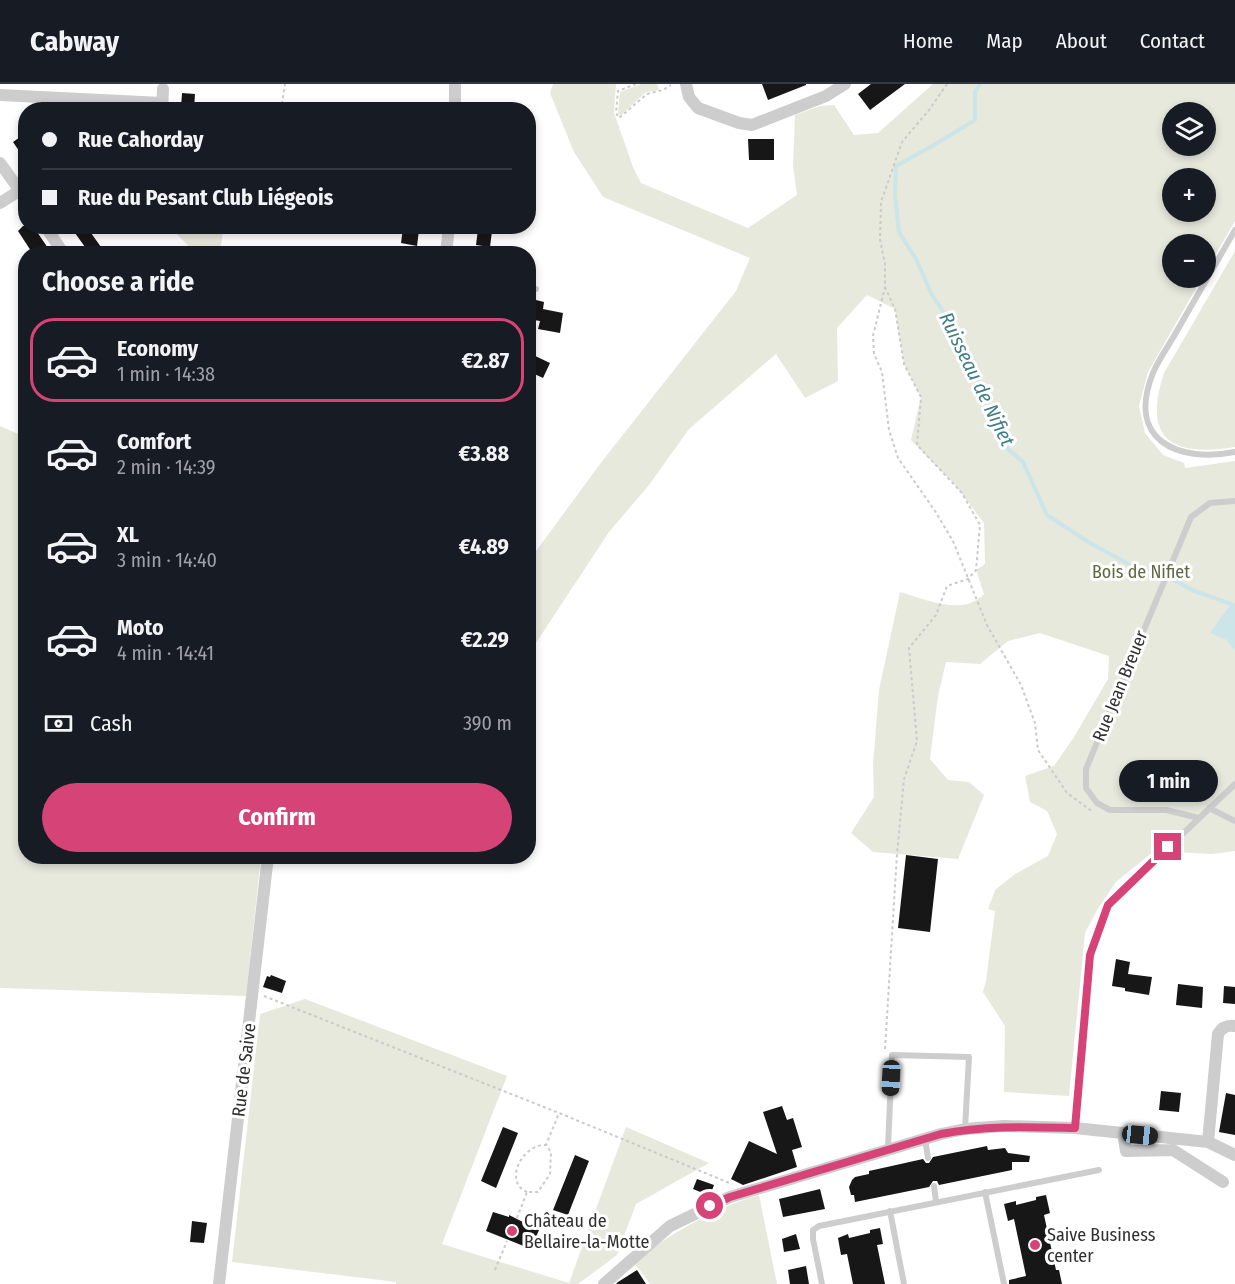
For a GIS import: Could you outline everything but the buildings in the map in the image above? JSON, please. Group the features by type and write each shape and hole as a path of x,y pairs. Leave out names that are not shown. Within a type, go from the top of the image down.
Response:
{"street":[{"path":"455,84 455,102"},
{"path":"686,84 689,97 698,108 739,123 752,125 833,93 845,84"},
{"path":"162,102 163,89"},
{"path":"0,95 103,102"},
{"path":"0,163 18,189"},
{"path":"0,203 18,196"},
{"name":"Rue de Saive","path":"219,1284 267,864"},
{"path":"1208,1143 1218,1034 1221,1029 1229,1025 1235,1026"},
{"path":"604,1284 670,1226 730,1197 888,1148 965,1129 1004,1126 1075,1128 1208,1143 1235,1155"},
{"path":"1123,1133 1126,1151 1173,1150 1223,1182"}],"lane":[{"path":"1235,230 1153,374 1146,406 1150,429 1165,446 1188,454 1217,455 1235,452"},
{"name":"Rue Jean Breuer","path":"1110,810 1097,804 1086,788 1086,769 1191,518 1210,503 1235,501"},
{"path":"1075,1128 1090,955 1108,905 1235,784"},
{"path":"1209,808 1235,821"},
{"path":"1110,810 1166,810 1199,818"},
{"path":"888,1148 892,1055 969,1057 965,1129"},
{"path":"925,1138 928,1158"},
{"path":"822,1284 813,1239 813,1230 819,1226 1099,1170"},
{"path":"934,1186 936,1202"},
{"path":"985,1192 1004,1284"},
{"path":"890,1211 904,1284"}],"path":[{"path":"282,102 285,84"},
{"path":"636,84 618,91 616,113 619,118 647,94 663,90 671,85 668,84"},
{"path":"947,84 902,142 881,202 880,239 885,264 885,287 873,336 874,354 882,372 885,389 889,430 898,458 953,541 987,625 1021,685 1035,723 1038,750 1067,793 1097,814 1110,810"},
{"path":"884,1056 904,778 917,741 909,648 936,615 947,586 968,579 976,570 980,525 962,494 916,445 921,397 904,364 895,309 885,287"},
{"path":"253,992 559,1113 729,1184 752,1190"},
{"path":"546,1145 559,1113"},
{"path":"546,1145 552,1152 550,1174 538,1192 522,1190 517,1181 517,1170 521,1158 531,1148 546,1145"},
{"path":"517,1218 527,1192"},
{"path":"495,1270 507,1241"}],"green space":[{"name":"Bois de Nifiet","path":"553,84 616,84 614,113 641,183 748,228 797,195 793,166 795,115 820,106 834,105 854,135 878,133 933,84 1235,84 1235,221 1216,254 1216,234 1162,234 1162,288 1196,288 1148,372 1139,406 1145,433 1163,455 1184,463 1185,468 1235,461 1235,851 1212,854 1154,851 1116,882 1097,910 1085,933 1069,1096 1004,1092 1005,1026 983,992 995,911 988,909 995,890 1015,874 1048,856 1057,834 1047,811 1030,802 1025,776 1054,766 1108,679 1109,656 1040,633 1008,641 980,664 946,662 938,696 930,759 948,780 969,782 984,795 958,859 873,852 851,833 874,797 873,764 879,690 900,592 932,602 955,605 975,601 984,594 976,570 985,564 984,523 956,486 911,440 921,397 904,364 895,309 867,295 837,328 838,381 805,398 776,354 689,429 649,485 609,532 536,643 536,551 600,464 736,291 750,258 603,197 574,152 550,93"},
{"path":"641,84 657,84 659,90 646,92 620,116 618,113 620,92"},
{"path":"177,234 223,234 221,246 188,246"},
{"path":"1235,251 1235,447 1194,449 1179,446 1168,439 1160,428 1157,414 1158,396 1164,373 1213,288 1216,288 1216,284"},
{"path":"0,426 18,434 18,864 260,864 246,996 0,988"},
{"path":"305,999 507,1076 442,1244 569,1283 626,1127 709,1163 636,1204 617,1255 578,1284 396,1284 396,1282 232,1262 260,1014"},
{"path":"759,1195 777,1284 650,1284 633,1261 693,1223 725,1207"}],"water":[{"path":"1235,603 1235,651 1227,640 1210,633 1231,604"}],"waterway":[{"name":"Ruisseau de Nifiet","path":"980,84 975,92 975,120 896,166 895,194 899,232 916,259 931,293 956,332 1008,449 1023,462 1047,515 1090,543 1132,566 1165,575 1192,590 1231,604"}],"place":[{"name":"Château de Bellaire-la-Motte","path":"512,1231"},
{"name":"Saive Business center","path":"1035,1245"}],"route":[{"path":"710,1206 730,1197 941,1134 965,1129 1004,1126 1075,1128 1090,955 1108,905 1168,847"}]}
